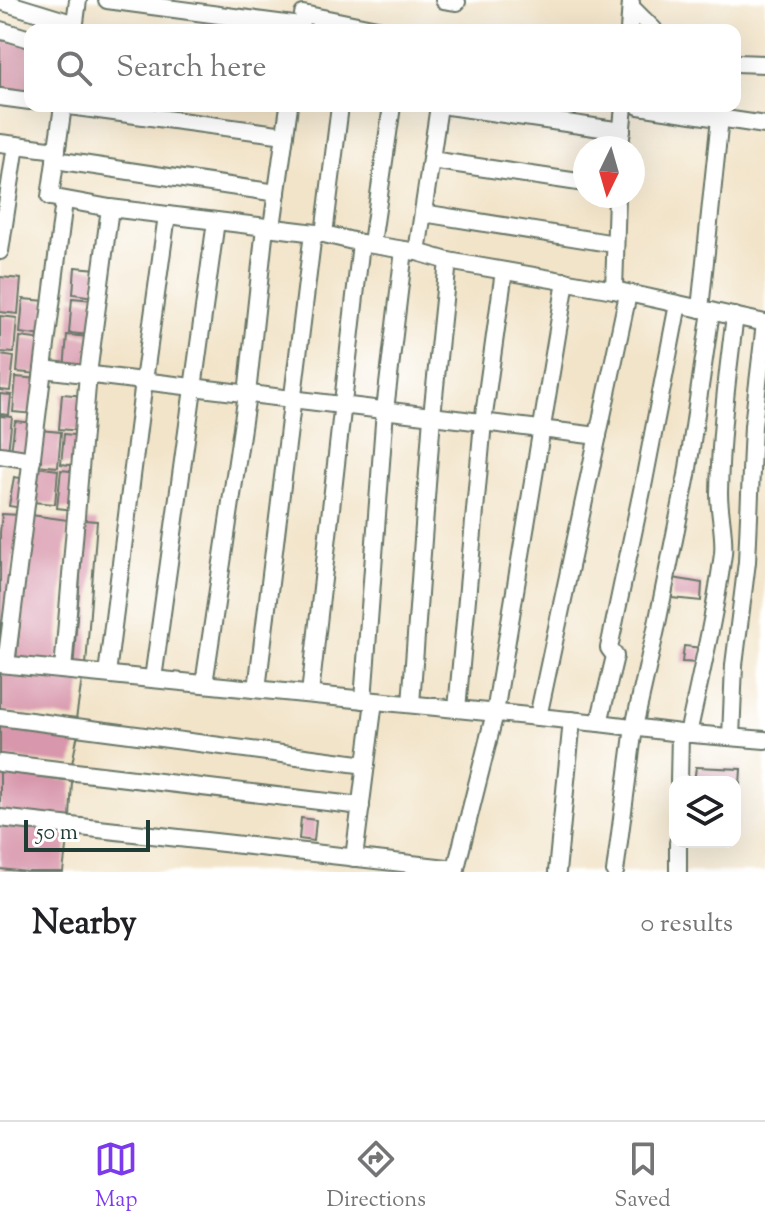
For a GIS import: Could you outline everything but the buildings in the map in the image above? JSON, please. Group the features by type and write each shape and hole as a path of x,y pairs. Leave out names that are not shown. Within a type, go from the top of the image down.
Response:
{"street":[{"path":"74,24 78,0"},
{"path":"107,0 302,18 335,24"},
{"path":"0,1 65,24"},
{"path":"629,24 631,4"},
{"path":"631,4 649,24"},
{"path":"0,30 24,37"},
{"path":"741,63 765,64"},
{"path":"0,97 24,100"},
{"path":"62,112 50,197 110,208 318,234 765,323 753,426 747,562 734,665 731,737"},
{"path":"114,112 285,135"},
{"path":"204,684 288,112"},
{"path":"257,689 294,399 339,112"},
{"path":"310,694 342,405 366,243 391,112"},
{"path":"354,858 366,765 385,410 411,251 423,213 438,112"},
{"path":"479,112 601,136"},
{"path":"621,136 623,112"},
{"path":"680,112 765,125"},
{"path":"622,872 615,872 634,727 687,475 706,310 720,118"},
{"path":"0,251 8,144 277,193"},
{"path":"431,160 573,181"},
{"path":"64,201 3,664 765,740"},
{"path":"63,670 88,374 110,208"},
{"path":"538,717 598,436 621,292 615,244 616,208"},
{"path":"423,213 615,244"},
{"path":"107,674 167,215"},
{"path":"153,679 216,221"},
{"path":"411,704 432,416 448,261"},
{"path":"457,709 483,422 504,271"},
{"path":"0,818 455,870 495,713 566,281"},
{"path":"599,723 615,656 609,648 678,304"},
{"path":"680,776 684,733 705,658 723,550 719,496 722,426 735,316"},
{"path":"43,369 598,436"},
{"path":"0,455 32,460"},
{"path":"0,717 366,765"},
{"path":"557,872 572,720"},
{"path":"0,763 361,806"},
{"path":"678,848 678,872"}]}
